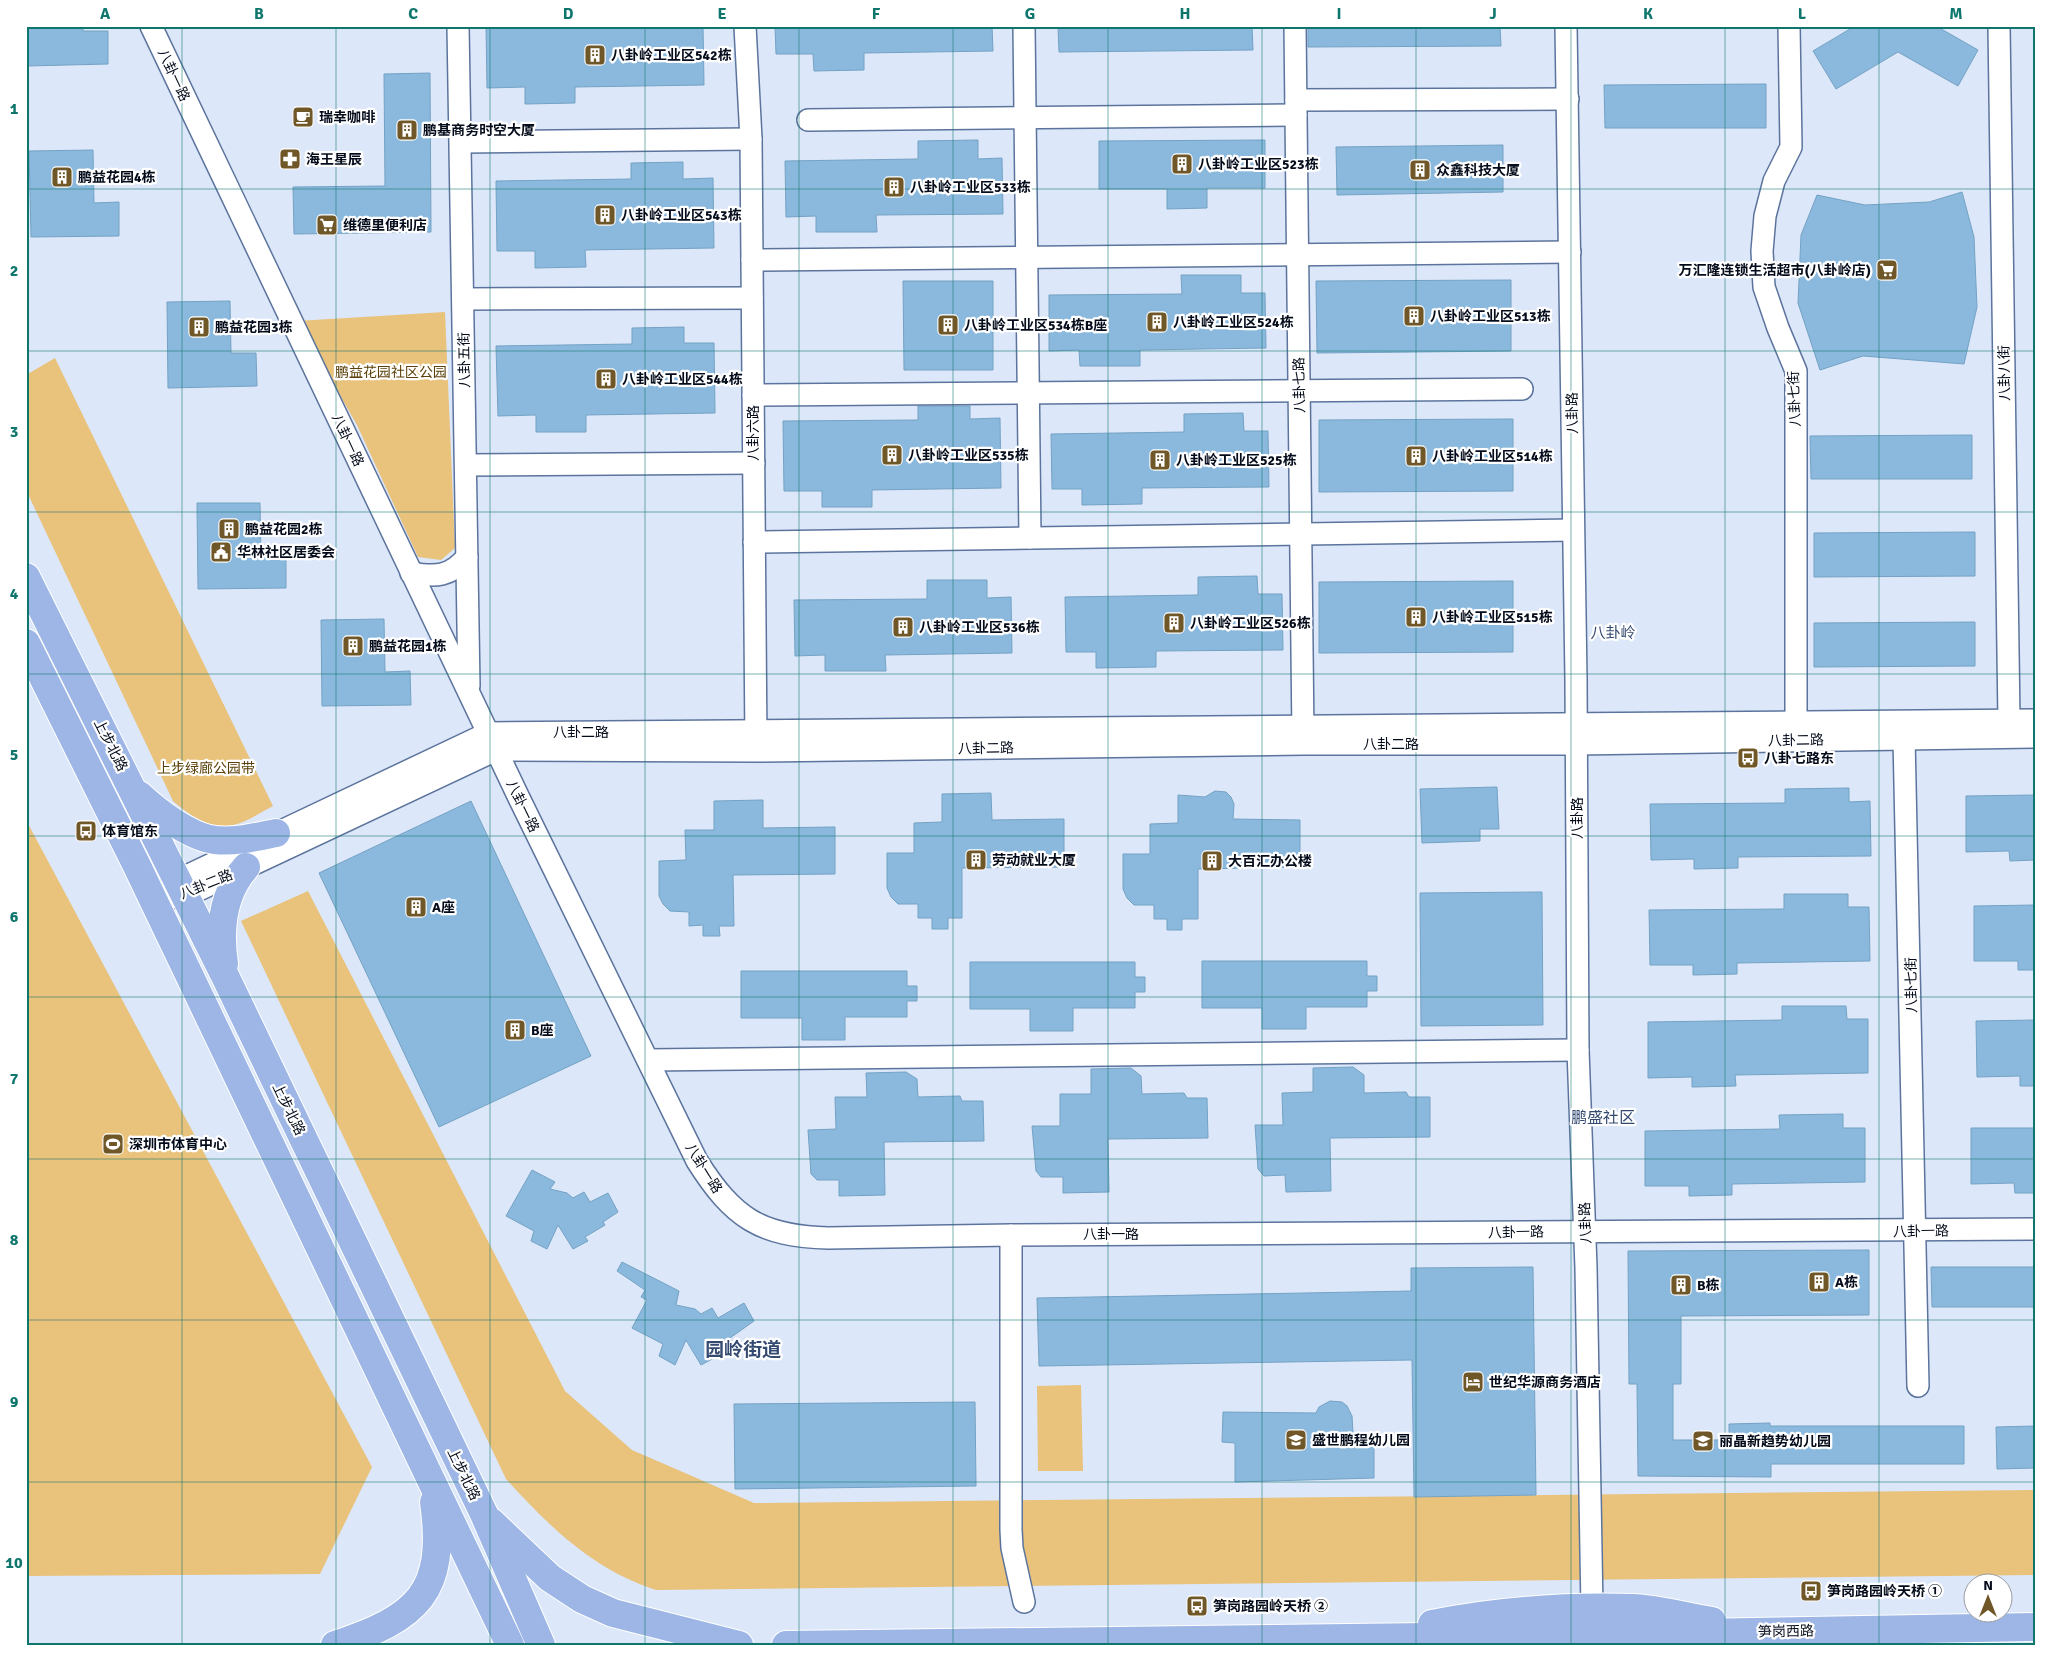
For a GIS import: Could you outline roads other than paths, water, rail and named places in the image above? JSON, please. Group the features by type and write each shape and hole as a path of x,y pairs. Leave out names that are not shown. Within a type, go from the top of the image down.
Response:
{"main road":[{"name":"上步北路","path":"26,577 226,978 484,1514 541,1645"},
{"path":"26,643 153,900 432,1486 510,1645"},
{"path":"133,790 168,818 212,840 240,840 276,833"},
{"path":"226,978 222,936 225,906 235,879 246,868"},
{"path":"335,1645 370,1633 389,1624 407,1612 423,1596 433,1573 437,1552 436,1514 432,1486"},
{"path":"484,1514 550,1578 582,1599 613,1613 739,1645"},
{"path":"1362,1638 1475,1616 1528,1610 1634,1608 1770,1632"},
{"name":"笋岗西路","path":"786,1645 1770,1632 2035,1626"}],"street":[{"name":"八卦一路","path":"151,26 492,742 697,1161 712,1186 732,1208 752,1222 776,1232 802,1237 2035,1229"},
{"name":"八卦五街","path":"458,26 469,694"},
{"name":"八卦六路","path":"745,26 751,139 756,741"},
{"path":"1024,26 1030,538"},
{"name":"八卦七路","path":"1295,26 1303,735"},
{"name":"八卦路","path":"1566,26 1576,734 1578,1050 1585,1231 1592,1609"},
{"name":"八卦七街","path":"1789,26 1791,147 1774,182 1765,216 1762,251 1764,287 1778,328 1796,371 1796,722"},
{"name":"八卦八街","path":"1999,26 2009,720"},
{"path":"808,120 1025,118 1296,107 1568,99"},
{"path":"460,142 751,139"},
{"path":"752,260 1570,252"},
{"path":"463,300 752,298"},
{"path":"753,395 1522,389"},
{"path":"466,465 754,464"},
{"path":"754,542 1573,530"},
{"path":"411,572 429,576 444,574 457,568 467,557"},
{"name":"八卦二路","path":"1576,734 1796,722 2035,720"},
{"name":"八卦二路","path":"182,888 276,833 492,742 1576,734 1904,738 2035,737"},
{"name":"八卦七街","path":"1904,738 1918,1386"},
{"name":"八卦二路","path":"153,900 182,888 246,868 492,742"},
{"path":"648,1060 1578,1050"},
{"path":"1011,1235 1011,1530 1014,1556 1024,1602"}],"place":[{"name":"八卦岭工业区542栋","path":"595,55"},
{"name":"瑞幸咖啡","path":"303,117"},
{"name":"鹏基商务时空大厦","path":"407,130"},
{"name":"海王星辰","path":"290,159"},
{"name":"八卦岭工业区523栋","path":"1182,164"},
{"name":"众鑫科技大厦","path":"1420,170"},
{"name":"鹏益花园4栋","path":"62,177"},
{"name":"八卦岭工业区533栋","path":"894,187"},
{"name":"八卦岭工业区543栋","path":"605,215"},
{"name":"维德里便利店","path":"327,225"},
{"name":"万汇隆连锁生活超市(八卦岭店)","path":"1887,270"},
{"name":"八卦岭工业区513栋","path":"1414,316"},
{"name":"八卦岭工业区524栋","path":"1157,322"},
{"name":"八卦岭工业区534栋B座","path":"948,325"},
{"name":"鹏益花园3栋","path":"199,327"},
{"name":"八卦岭工业区544栋","path":"606,379"},
{"name":"八卦岭工业区535栋","path":"892,455"},
{"name":"八卦岭工业区514栋","path":"1416,456"},
{"name":"八卦岭工业区525栋","path":"1160,460"},
{"name":"鹏益花园2栋","path":"229,529"},
{"name":"华林社区居委会","path":"221,552"},
{"name":"八卦岭工业区515栋","path":"1416,617"},
{"name":"八卦岭工业区526栋","path":"1174,623"},
{"name":"八卦岭工业区536栋","path":"903,627"},
{"name":"鹏益花园1栋","path":"353,646"},
{"name":"八卦七路东","path":"1748,758"},
{"name":"体育馆东","path":"86,831"},
{"name":"劳动就业大厦","path":"976,860"},
{"name":"大百汇办公楼","path":"1212,861"},
{"name":"A座","path":"416,907"},
{"name":"B座","path":"515,1030"},
{"name":"深圳市体育中心","path":"113,1144"},
{"name":"A栋","path":"1819,1282"},
{"name":"B栋","path":"1681,1285"},
{"name":"世纪华源商务酒店","path":"1473,1382"},
{"name":"盛世鹏程幼儿园","path":"1296,1440"},
{"name":"丽晶新趋势幼儿园","path":"1703,1441"},
{"name":"笋岗路园岭天桥 ①","path":"1811,1591"},
{"name":"笋岗路园岭天桥 ②","path":"1197,1606"}],"district":[{"name":"八卦岭","path":"1613,633"},
{"name":"鹏盛社区","path":"1603,1117"},
{"name":"园岭街道","path":"743,1349"}],"park label":[{"name":"鹏益花园社区公园","path":"391,372"},
{"name":"上步绿廊公园带","path":"206,768"}]}
